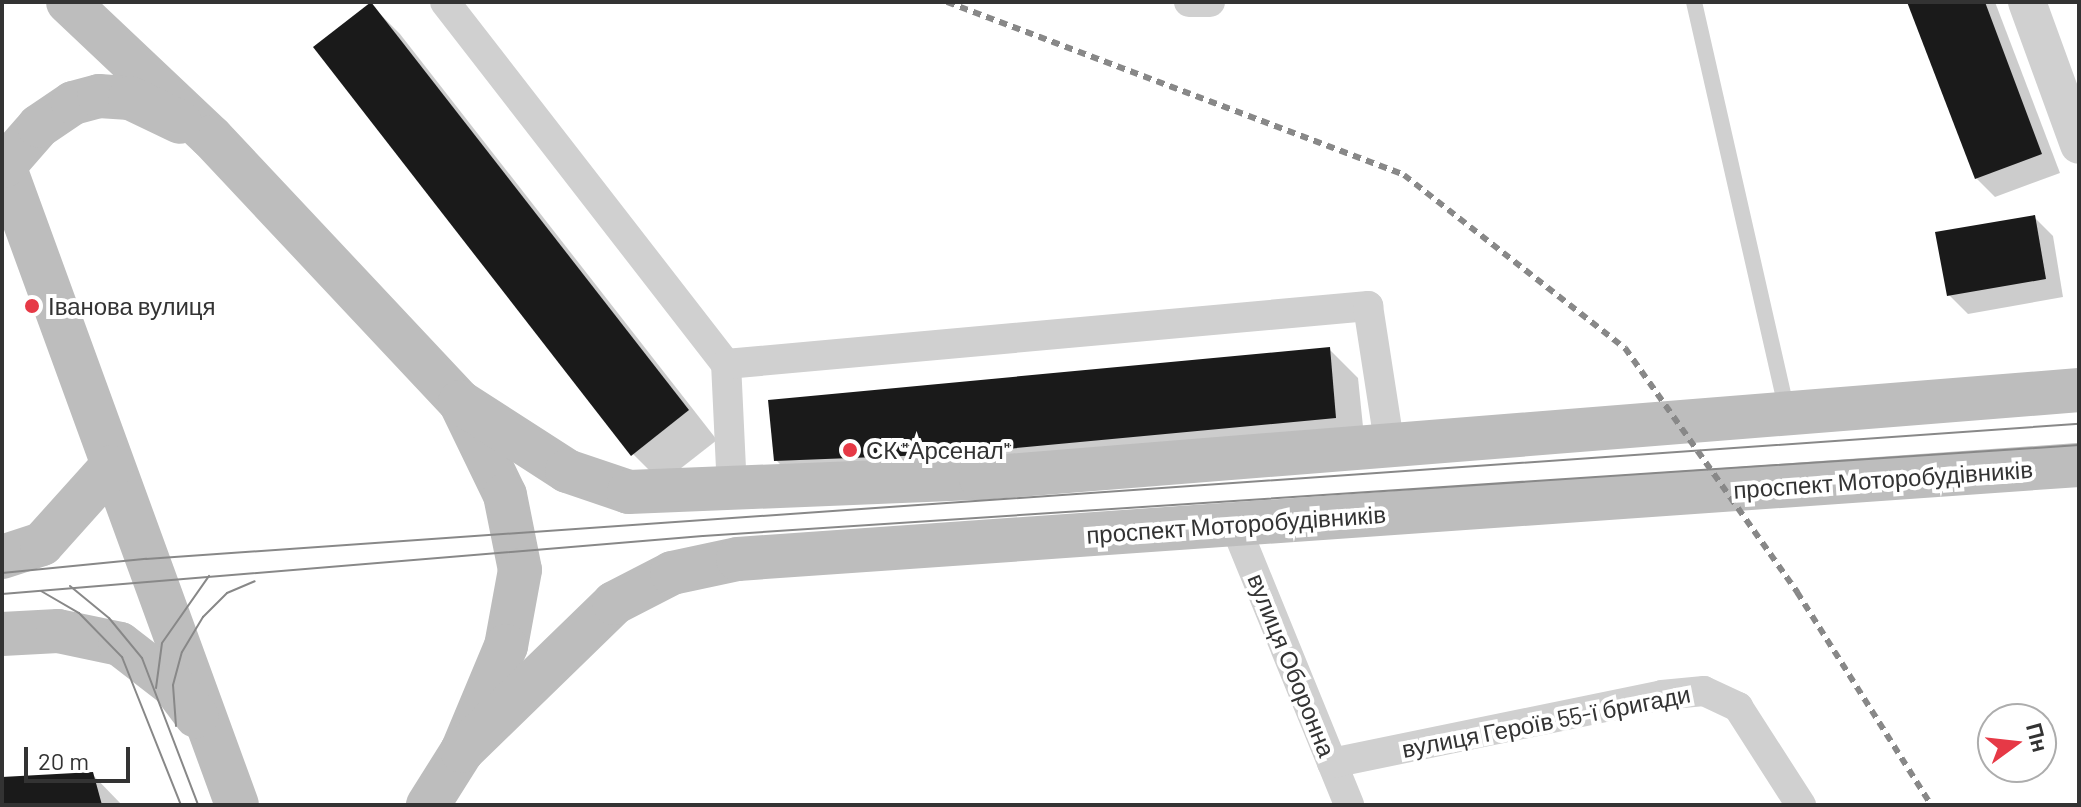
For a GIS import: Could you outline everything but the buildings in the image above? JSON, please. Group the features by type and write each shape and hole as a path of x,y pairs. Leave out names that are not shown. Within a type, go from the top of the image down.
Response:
{"main road":[{"path":"68,2 211,137 460,402 567,471 629,492 981,478 1389,442 2079,390"},
{"path":"211,137 130,98 99,96 73,103 39,126 3,163 111,467 237,805"},
{"path":"428,805 462,751 506,646 520,570 505,495 460,402"},
{"name":"проспект Моторобудівників","path":"462,751 614,603 672,573 738,559 2079,465"},
{"path":"2,557 42,544 111,467"},
{"path":"2,634 58,631 120,644 173,685 213,738"}],"street":[{"path":"445,2 726,364 732,490"},
{"path":"1189,2 1210,2"},
{"path":"2027,2 2060,75 2079,145"},
{"path":"726,364 1368,306 1389,442"},
{"name":"вулиця Оборонна","path":"1235,525 1349,805"},
{"name":"вулиця Героїв 55-ї бригади","path":"1332,763 1662,695 1704,691 1738,707 1801,805"}],"lane":[{"path":"1694,2 1788,413"}],"tram line":[{"path":"2,573 146,559 2079,424"},
{"path":"2,594 703,536 2079,445"},
{"path":"156,688 162,643 209,576"},
{"path":"176,726 173,685 182,652 203,617 227,593 255,581"},
{"path":"70,586 109,618 142,658 198,805"},
{"path":"41,591 79,613 122,657 181,805"}],"railway":[{"path":"947,2 1404,175 1625,348 1797,592 1931,805"}],"place":[{"name":"Іванова вулиця","path":"32,306"},
{"name":"СК \"Арсенал\"","path":"850,450"}]}
